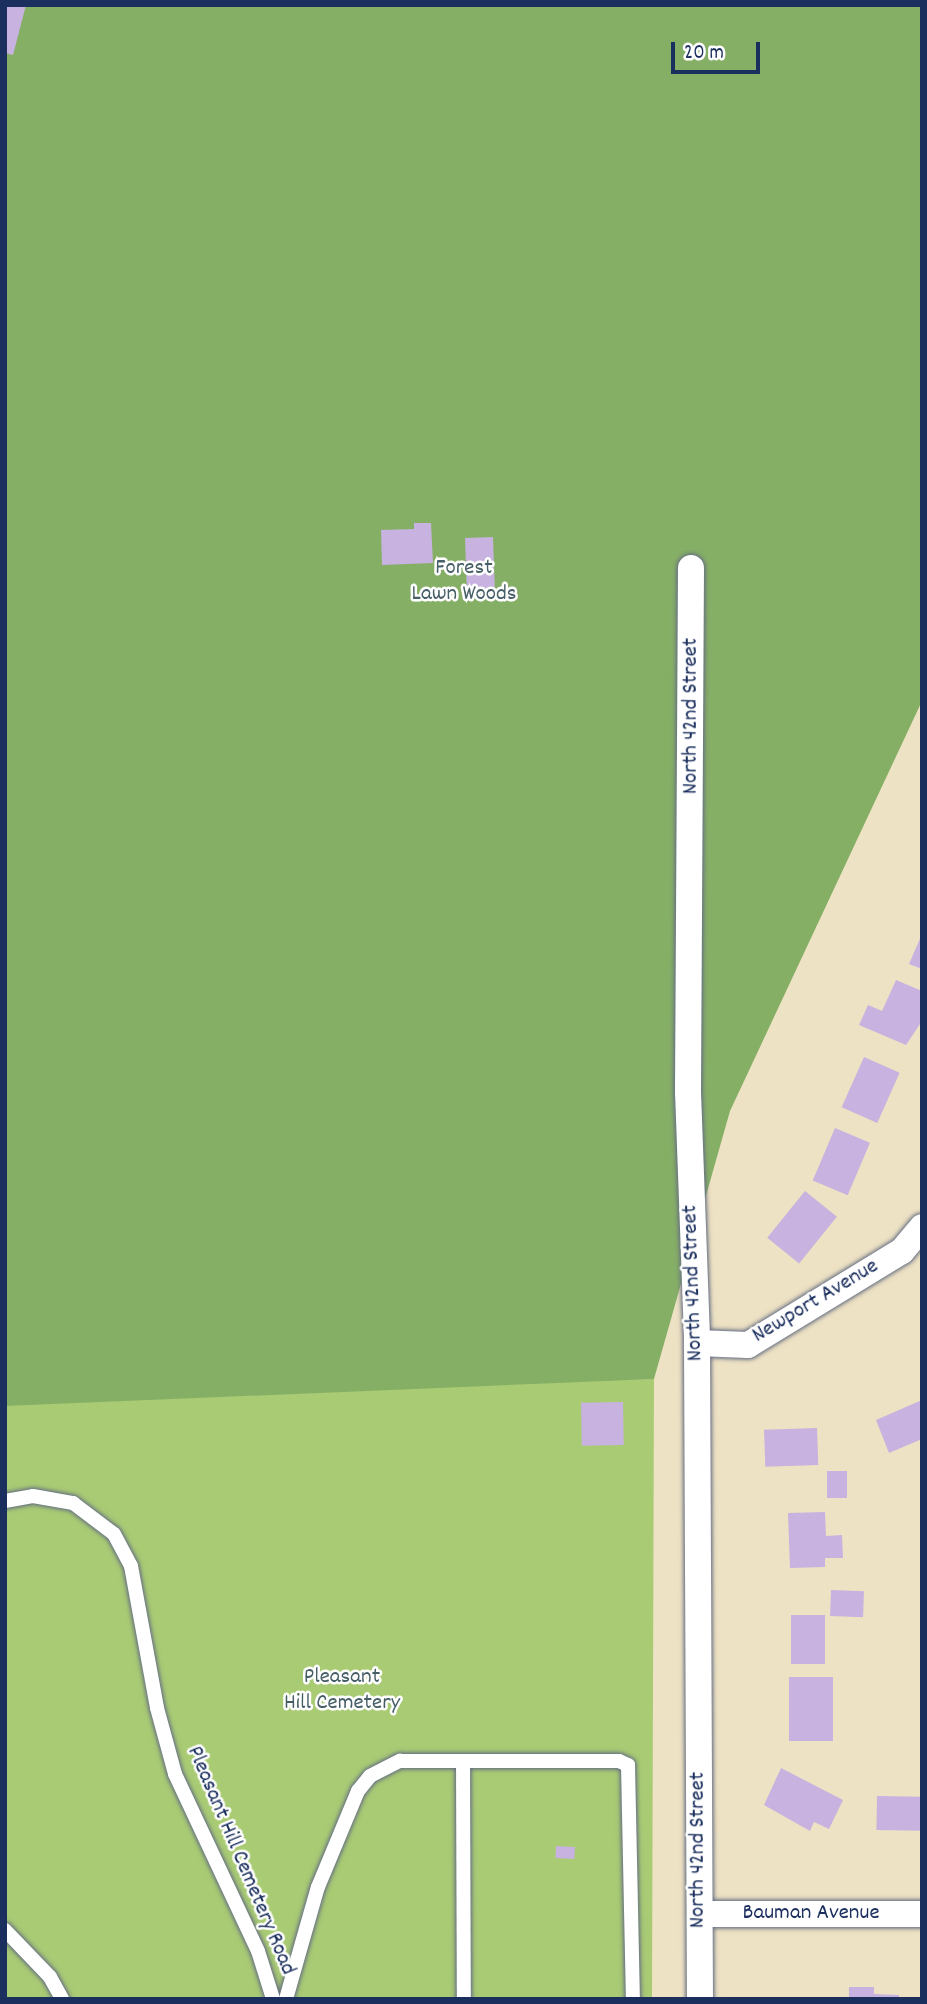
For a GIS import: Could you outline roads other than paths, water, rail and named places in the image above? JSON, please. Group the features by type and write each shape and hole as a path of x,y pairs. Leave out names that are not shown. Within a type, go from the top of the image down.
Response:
{"street":[{"name":"North 42nd Street","path":"691,568 689,1119 697,1343 700,1999"},
{"name":"Newport Avenue","path":"697,1343 748,1345 902,1251 922,1227"},
{"name":"Bauman Avenue","path":"700,1914 922,1914"}],"lane":[{"name":"Pleasant Hill Cemetery Road","path":"5,1501 33,1496 74,1503 114,1534 131,1566 157,1708 174,1774 258,1951 273,1999"},
{"name":"Pleasant Hill Cemetery Road","path":"286,1999 318,1887 358,1791 370,1776 400,1761 619,1761 628,1765 634,1999"},
{"path":"463,1761 464,1999"},
{"path":"5,1930 50,1976 62,1999"}],"park label":[{"name":"Forest Lawn Woods","path":"464,582"},
{"name":"Pleasant Hill Cemetery","path":"342,1691"}]}
